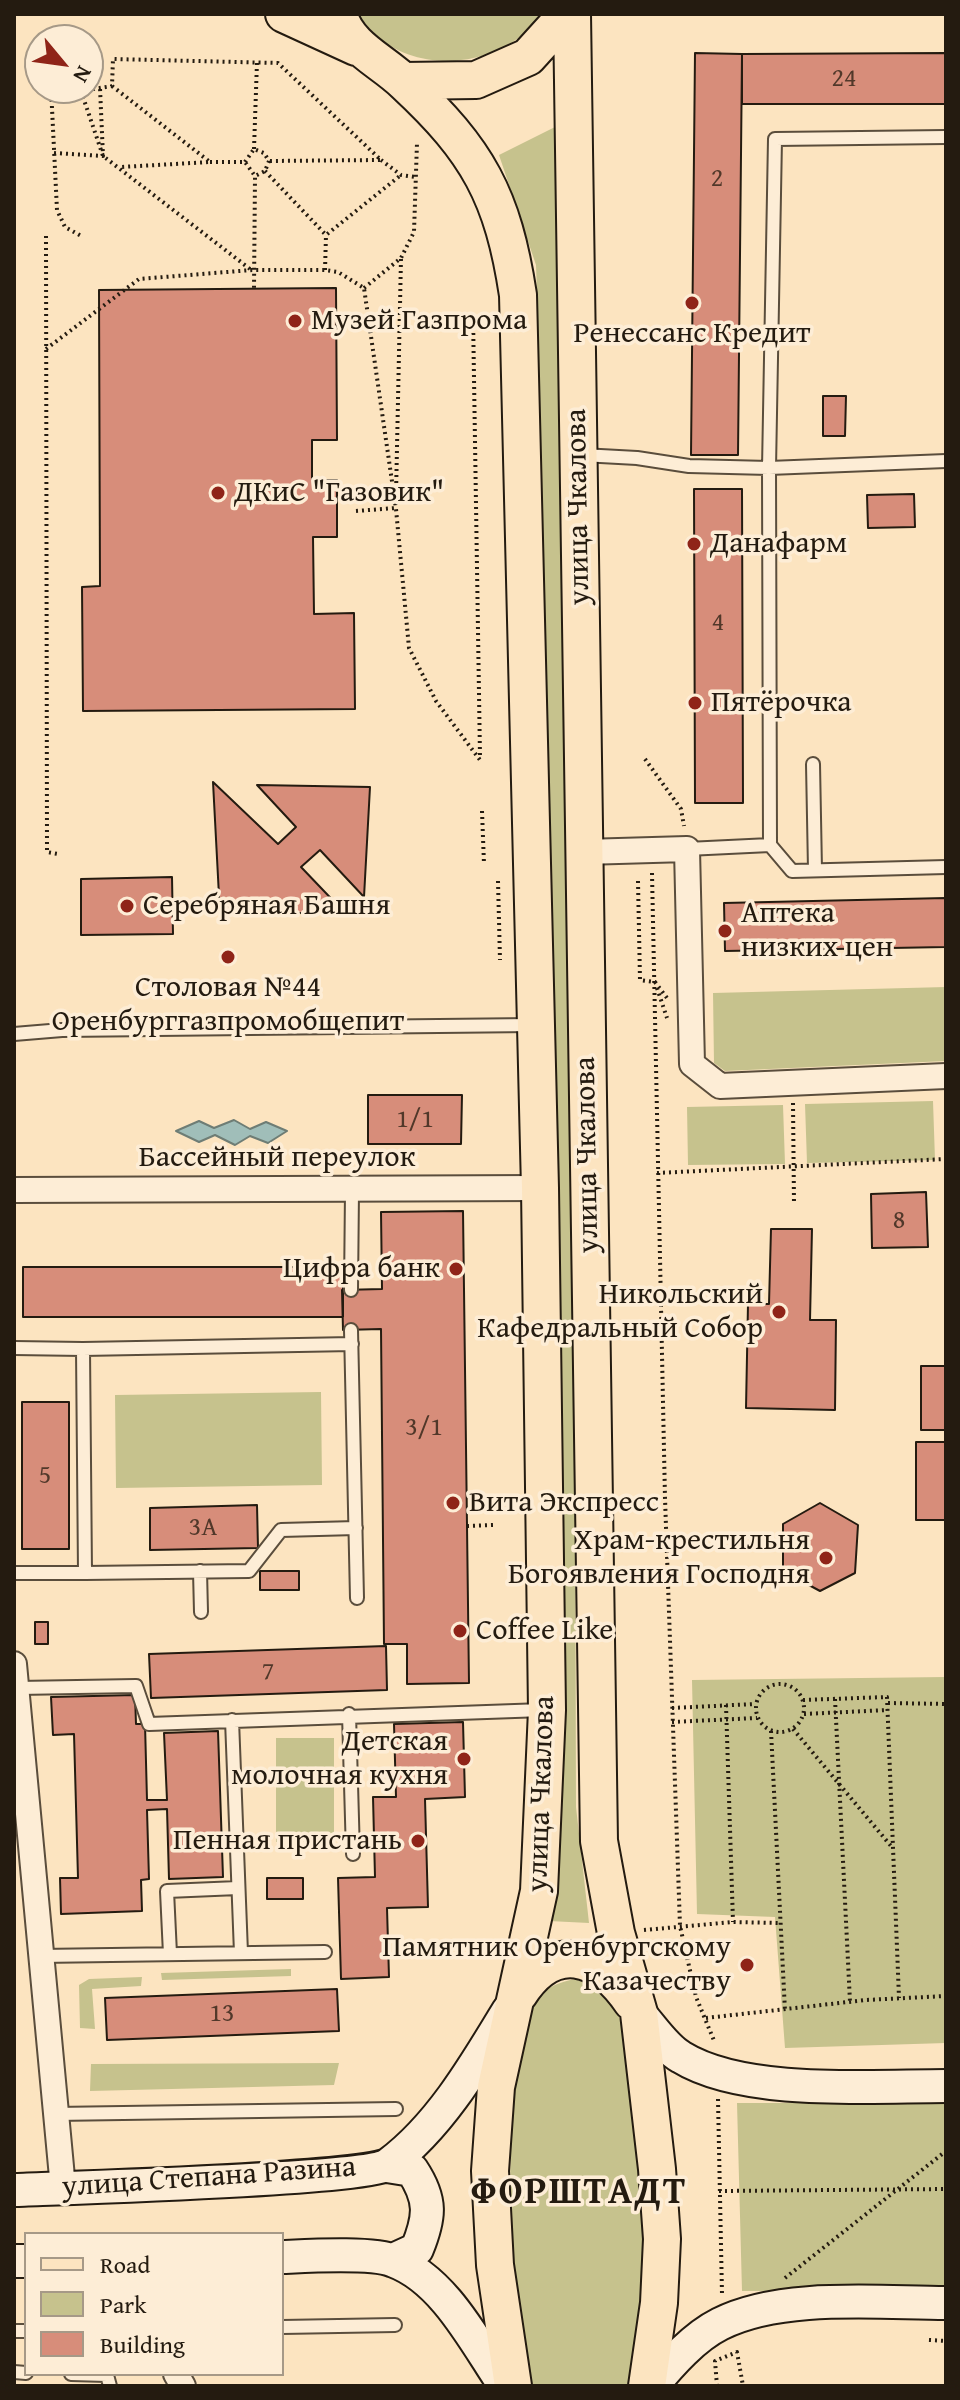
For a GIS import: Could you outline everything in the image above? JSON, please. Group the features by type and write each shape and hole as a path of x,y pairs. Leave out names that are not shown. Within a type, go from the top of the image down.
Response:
{"main road":[{"path":"284,14 356,47"},
{"path":"338,14 356,47"},
{"path":"403,81 476,80 528,57 569,14"},
{"name":"улица Чкалова","path":"569,14 599,1841 616,1933 639,2013 662,2239 650,2386"},
{"name":"улица Чкалова","path":"356,47 403,81 446,124 490,185 511,249 518,295 529,861 540,1188 547,1710 535,1925 514,2001 496,2087 490,2171 495,2265 513,2386"},
{"path":"514,2001 531,1974 548,1964 584,1961 602,1968 618,1982 639,2013 679,2056 717,2075 811,2084 946,2086"},
{"name":"улица Степана Разина","path":"14,2190 314,2174 387,2166 425,2130 450,2098 514,2001"},
{"path":"284,2257 393,2260 417,2249 429,2221 423,2187 412,2170 387,2166"},
{"path":"393,2260 426,2281 449,2305 505,2386"},
{"path":"650,2386 673,2360 720,2324 795,2306 872,2301 946,2303"}],"street":[{"path":"584,852 687,849 692,1064 720,1086 946,1076"},
{"name":"Бассейный переулок","path":"14,1190 540,1188"},
{"path":"16,1676 39,1957 63,2188"}],"lane":[{"path":"946,137 775,139 769,468 770,845 792,871 946,867"},
{"path":"578,455 637,458 689,466 769,468 946,461"},
{"path":"813,764 815,870"},
{"path":"687,849 770,845"},
{"path":"14,1034 62,1030 536,1025"},
{"path":"351,1290 352,1191"},
{"path":"351,1330 357,1598"},
{"path":"14,1348 352,1344"},
{"path":"83,1349 85,1573"},
{"path":"14,1573 249,1571 281,1530 356,1528"},
{"path":"200,1571 201,1612"},
{"path":"16,1676 136,1686 149,1724 349,1714 547,1710"},
{"path":"349,1714 353,1854"},
{"path":"232,1720 241,1953"},
{"path":"170,1954 167,1891 238,1888"},
{"path":"39,1957 325,1952"},
{"path":"54,2114 396,2109"},
{"path":"284,2327 395,2325"}],"path":[{"path":"112,86 113,59 278,63 381,160 401,175 415,177"},
{"path":"245,162 254,149 257,62"},
{"path":"104,87 112,86 210,162"},
{"path":"52,104 57,210 65,227 83,237"},
{"path":"85,104 103,156"},
{"path":"101,104 103,156"},
{"path":"364,288 401,258 414,232 417,143"},
{"path":"254,149 264,153 269,161"},
{"path":"54,153 103,156 252,270"},
{"path":"269,161 381,160"},
{"path":"255,176 265,171 269,161"},
{"path":"119,167 245,162"},
{"path":"245,162 255,176 254,289"},
{"path":"265,171 326,235 325,270"},
{"path":"326,235 401,175"},
{"path":"46,236 47,852 58,854"},
{"path":"396,509 401,258"},
{"path":"46,349 139,279 252,270 325,270 338,272 364,288"},
{"path":"364,288 396,509 409,648 436,701 480,760 473,315"},
{"path":"356,511 396,509"},
{"path":"645,759 681,809 687,849"},
{"path":"482,811 484,864"},
{"path":"651,867 672,1722 680,1926 696,1997 716,2045 720,2324 715,2361 717,2386"},
{"path":"498,881 500,960"},
{"path":"638,881 640,980 655,982 689,1030"},
{"path":"793,1083 794,1204"},
{"path":"657,1173 946,1159"},
{"path":"467,1526 493,1525"},
{"path":"771,1731 793,1729 804,1714 803,1700 796,1689 784,1683 771,1685 761,1692 755,1704 757,1718 771,1731 785,2011"},
{"path":"803,1700 887,1697 899,1998"},
{"path":"835,1699 850,2002"},
{"path":"887,1703 946,1704"},
{"path":"672,1708 755,1704"},
{"path":"726,1705 733,1922"},
{"path":"804,1714 888,1710"},
{"path":"672,1722 757,1718"},
{"path":"793,1729 893,1848"},
{"path":"644,1930 733,1922 780,1923"},
{"path":"705,2018 850,2002 946,1996"},
{"path":"775,2286 946,2151"},
{"path":"719,2191 946,2189"},
{"path":"929,2340 946,2341"},
{"path":"707,2368 715,2361 737,2352 743,2386"}],"green space":[{"path":"360,14 540,14 526,32 507,46 462,60 438,61 393,48 375,34"},
{"path":"555,127 575,1428 576,1807 589,1923 549,1921 538,322 536,265 499,155"},
{"path":"946,987 946,1061 725,1071 714,1063 713,993"},
{"path":"933,1101 935,1160 807,1163 805,1104"},
{"path":"783,1105 785,1164 688,1165 687,1107"},
{"path":"321,1392 322,1485 116,1488 115,1395"},
{"path":"946,1677 946,2043 785,2048 775,1917 697,1914 692,1680"},
{"path":"276,1738 334,1738 334,1842 276,1842"},
{"path":"291,1969 291,1976 162,1980 161,1973"},
{"path":"142,1977 141,1986 92,1989 95,2029 80,2028 79,1985 89,1979"},
{"path":"575,1979 600,1988 615,2009 627,2034 636,2091 647,2301 630,2386 529,2386 523,2347 514,2269 510,2191 520,2043 527,2013 535,1999 553,1986"},
{"path":"339,2063 334,2085 90,2091 91,2064"},
{"path":"737,2103 946,2103 946,2290 742,2291"}],"water":[{"path":"234,1120 250,1129 266,1122 287,1131 268,1143 250,1136 235,1145 215,1135 199,1142 176,1131 199,1121 214,1128"}],"building":[{"path":"695,53 742,54 738,455 691,455"},
{"path":"946,53 946,104 742,104 742,54"},
{"name":"ДКиC \"Газовик\"","path":"336,288 337,440 312,440 312,480 337,480 337,537 313,537 314,614 354,613 355,709 83,711 82,587 100,586 99,290"},
{"path":"823,396 846,396 845,436 823,436"},
{"path":"694,489 742,489 743,803 695,803"},
{"path":"914,494 915,527 868,528 867,495"},
{"path":"213,782 278,844 296,827 257,785 370,787 364,897 320,850 301,867 344,912 220,915"},
{"name":"Серебряная Башня","path":"172,877 173,934 81,935 81,879"},
{"path":"946,898 946,947 725,951 724,903"},
{"path":"368,1095 462,1095 461,1144 368,1144"},
{"path":"926,1192 928,1247 872,1248 871,1194"},
{"path":"463,1211 469,1683 407,1684 407,1644 384,1644 381,1329 343,1330 342,1290 382,1289 381,1212"},
{"name":"Никольский Кафедральный Собор","path":"771,1229 812,1229 810,1320 836,1320 835,1410 746,1408 748,1304 769,1304"},
{"path":"23,1267 343,1267 343,1317 23,1317"},
{"path":"921,1366 946,1366 946,1430 921,1430"},
{"path":"22,1402 69,1402 69,1549 22,1549"},
{"path":"916,1442 946,1442 946,1520 916,1520"},
{"path":"820,1503 858,1525 855,1573 820,1591 783,1571 783,1524"},
{"path":"257,1505 258,1548 150,1550 150,1508"},
{"path":"260,1571 299,1571 299,1590 260,1590"},
{"path":"35,1622 48,1622 48,1644 35,1644"},
{"path":"386,1646 387,1690 151,1698 149,1654"},
{"path":"135,1695 136,1724 145,1724 147,1800 167,1800 164,1733 218,1731 223,1877 169,1879 167,1809 147,1810 149,1879 141,1880 142,1911 61,1914 60,1878 78,1878 74,1734 53,1735 51,1697"},
{"path":"463,1722 465,1797 425,1799 428,1907 387,1908 389,1977 341,1979 338,1878 375,1877 373,1797 396,1797 394,1724"},
{"path":"267,1878 303,1878 303,1899 267,1899"},
{"path":"337,1989 339,2031 107,2040 105,1998"}],"place":[{"name":"Ренессанс Кредит","path":"692,303"},
{"name":"Музей Газпрома","path":"295,321"},
{"name":"ДКиC \"Газовик\"","path":"218,493"},
{"name":"Данафарм","path":"694,544"},
{"name":"Пятёрочка","path":"695,703"},
{"name":"Серебряная Башня","path":"127,906"},
{"name":"Аптека низких цен","path":"725,931"},
{"name":"Столовая №44 Оренбурггазпромобщепит","path":"228,957"},
{"name":"Цифра банк","path":"456,1269"},
{"name":"Никольский Кафедральный Собор","path":"779,1312"},
{"name":"Вита Экспресс","path":"453,1503"},
{"name":"Храм-крестильня Богоявления Господня","path":"826,1558"},
{"name":"Coffee Like","path":"460,1631"},
{"name":"Детская молочная кухня","path":"464,1759"},
{"name":"Пенная пристань","path":"418,1841"},
{"name":"Памятник Оренбургскому Казачеству","path":"747,1965"}],"district":[{"name":"ФОРШТАДТ","path":"579,2193"}]}
